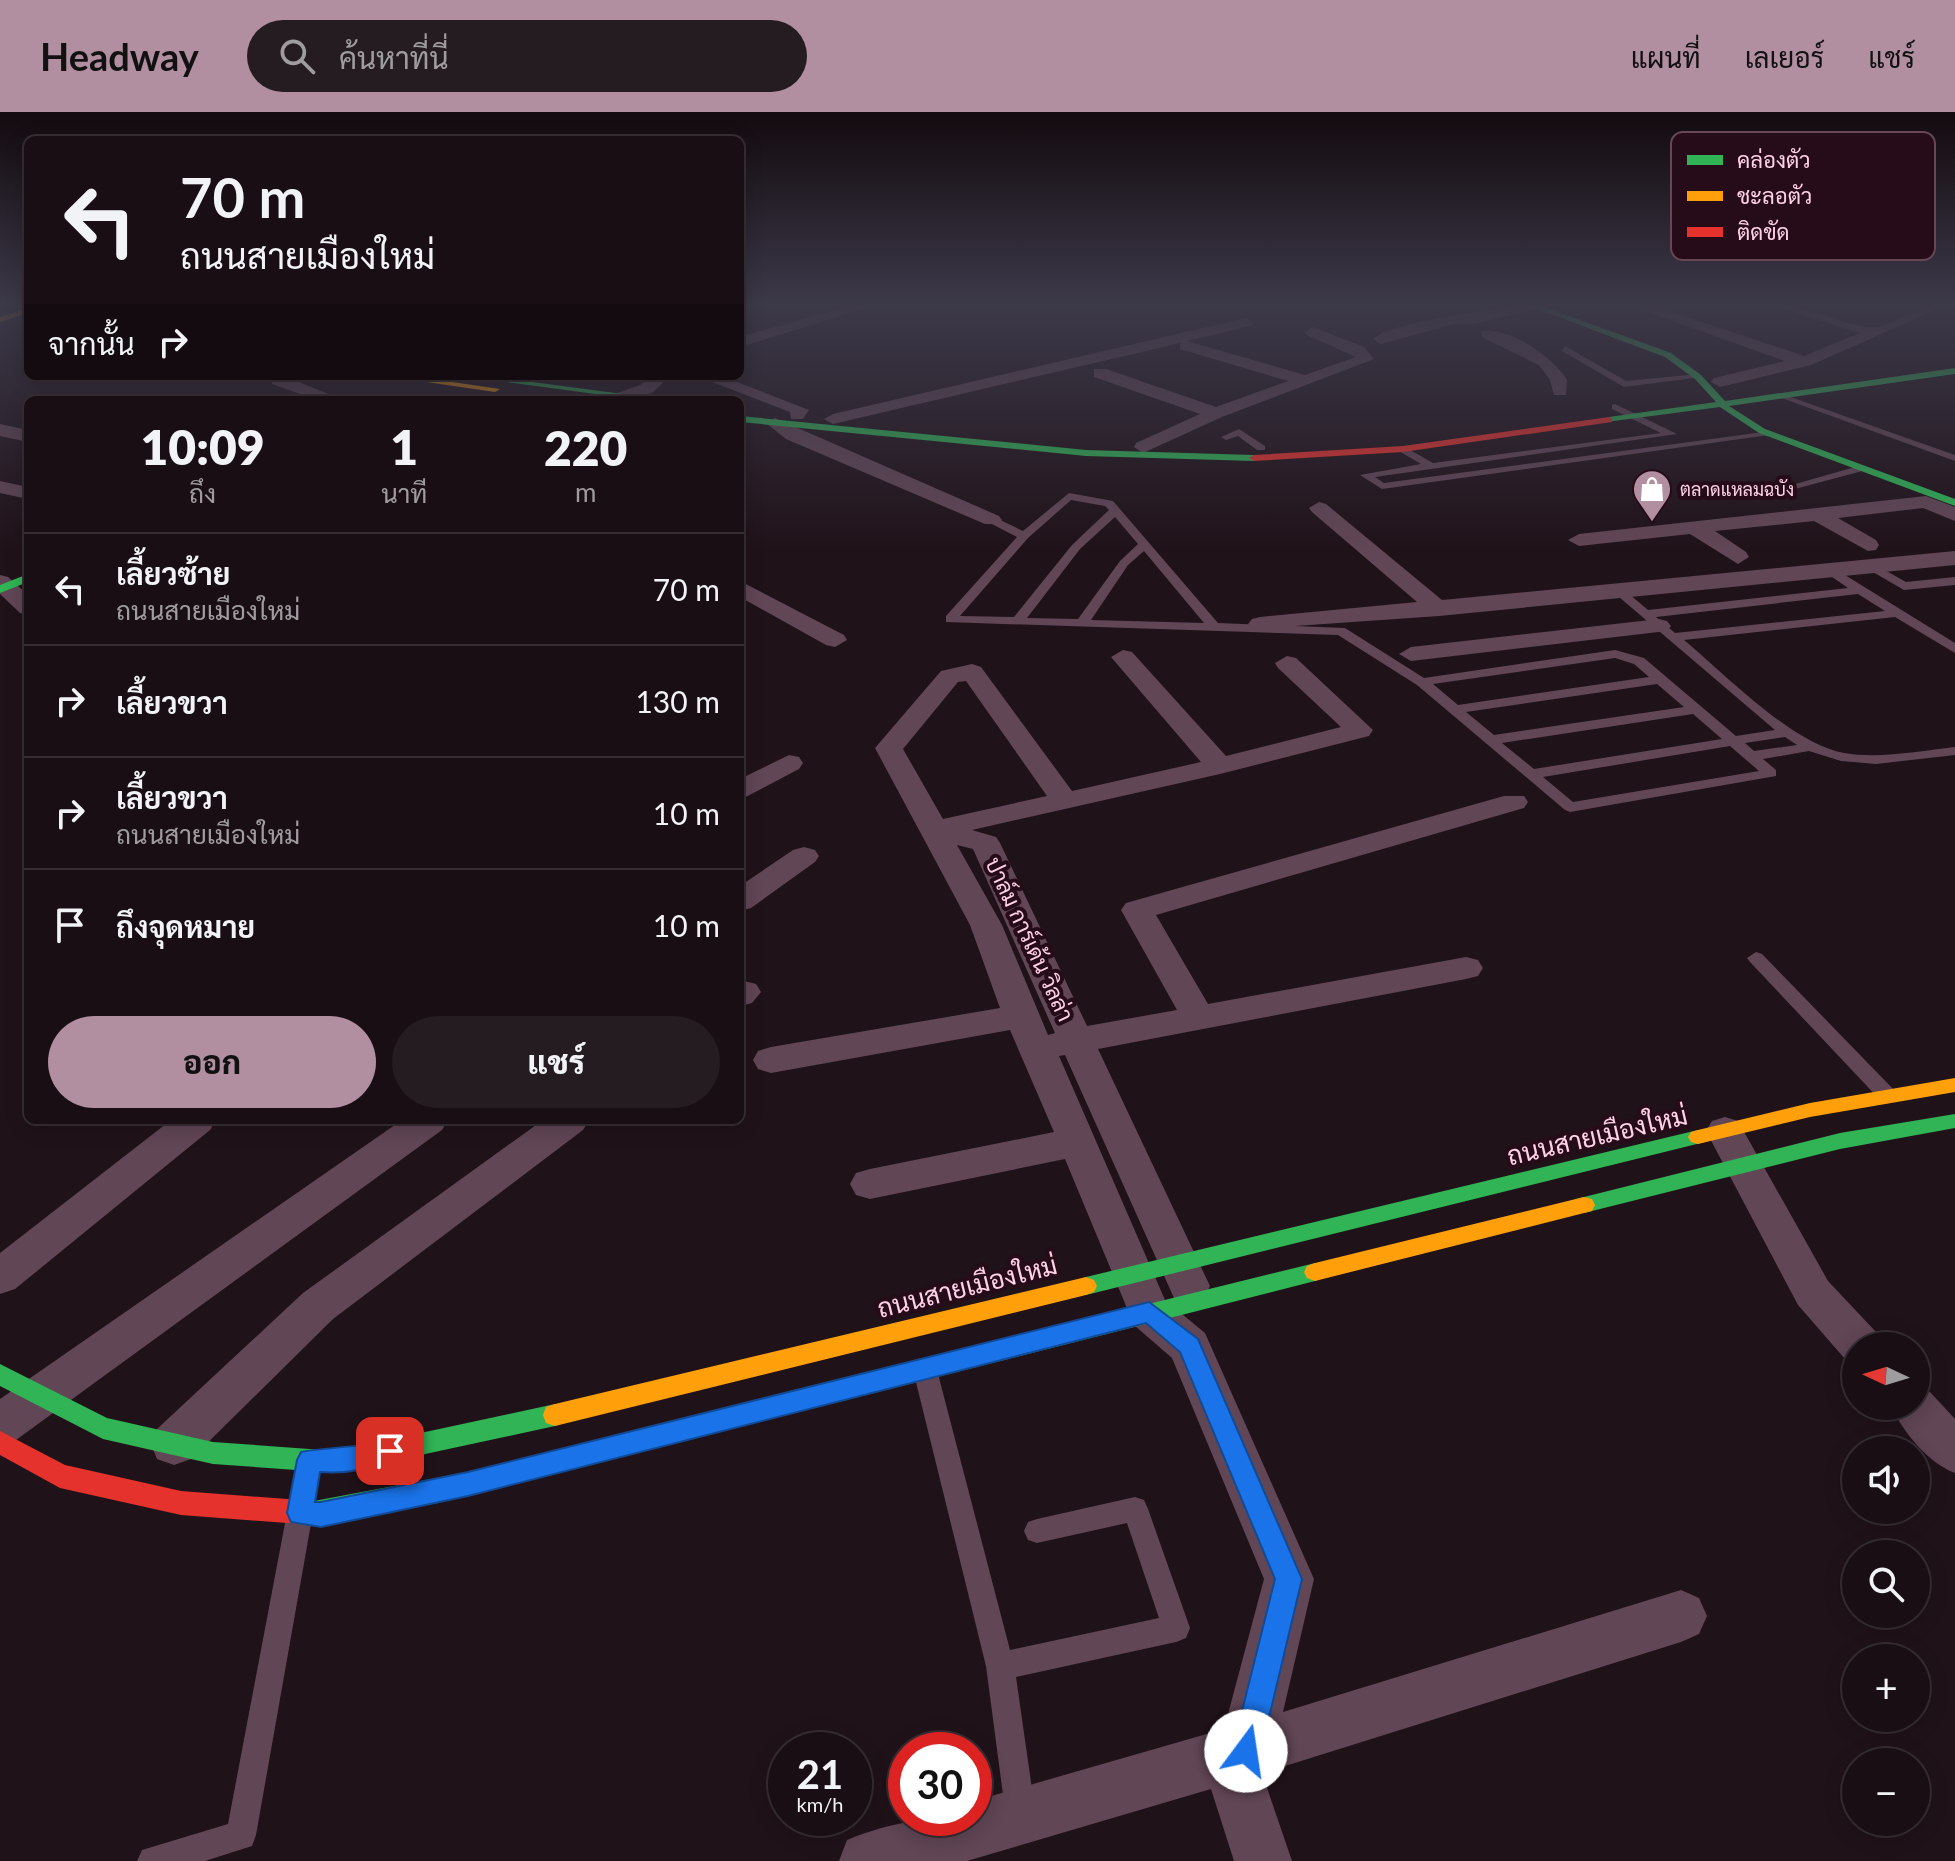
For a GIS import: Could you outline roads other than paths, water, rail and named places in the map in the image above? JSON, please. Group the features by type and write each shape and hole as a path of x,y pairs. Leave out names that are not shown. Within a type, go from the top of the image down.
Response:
{"street":[{"path":"294,386 323,396"},
{"path":"466,386 549,396"},
{"path":"536,386 611,396"},
{"path":"622,396 650,386"},
{"path":"732,386 800,410 797,415"},
{"path":"833,419 977,386"},
{"path":"1137,386 1216,413"},
{"path":"1143,447 1216,413 1293,386"},
{"path":"1560,391 1561,386"},
{"path":"1711,386 1780,428 1955,493"},
{"path":"1716,386 1738,418 1771,434 1955,503"},
{"path":"744,419 990,446 1159,457 1267,458 1403,449 1633,416 1724,394 1745,386"},
{"path":"744,409 1143,447 1261,448 1390,439 1783,386"},
{"path":"1724,394 1782,395 1850,386"},
{"path":"775,423 793,435 992,520"},
{"path":"0,430 24,435"},
{"path":"0,487 24,492"},
{"path":"1618,577 1579,540 1821,516 1926,502 1955,515"},
{"path":"1319,508 1439,609"},
{"path":"1821,516 1869,556"},
{"path":"1697,529 1738,557"},
{"path":"1514,577 1828,570 1869,556 1955,537"},
{"path":"1260,624 1439,609 1738,557 1955,558"},
{"path":"24,569 7,583 24,603"},
{"path":"744,590 835,640"},
{"path":"1411,654 1659,626"},
{"path":"1123,657 1220,766"},
{"path":"1064,800 972,672 950,676 889,748 935,830 1220,766 1360,730 1287,663"},
{"path":"744,766 777,758 744,787"},
{"path":"1198,1017 1137,910 1514,802"},
{"name":"ปาล์ม การ์เด้น วิลล่า","path":"935,830 986,925 1020,1016 1038,1049 1149,1312"},
{"name":"ปาล์ม การ์เด้น วิลล่า","path":"935,830 985,843 1077,1039 1188,1303 1289,1579 1238,1785 1263,1861"},
{"path":"744,898 804,856"},
{"path":"1038,1049 1077,1039 1466,968"},
{"path":"771,1060 1020,1016"},
{"name":"ถนนสายเมืองใหม่","path":"0,1374 103,1428 213,1453 337,1462 469,1436 1133,1273 1188,1303 1735,1148 1810,1110 1955,1085"},
{"path":"0,1277 192,1124"},
{"path":"0,1425 423,1124"},
{"path":"174,1444 318,1306 565,1124"},
{"name":"ถนนสายเมืองใหม่","path":"1188,1303 1735,1148 1948,1130"},
{"path":"870,1184 1076,1142"},
{"path":"1735,1148 1813,1293 1848,1332"},
{"path":"0,1442 60,1476 181,1503 321,1514 468,1484 1188,1303"},
{"path":"1926,1420 1955,1452"},
{"path":"868,1861 1246,1751 1681,1616"}],"lane":[{"path":"1782,395 1955,458"},
{"path":"1615,407 1672,434 1365,475 1382,486 1771,434"},
{"path":"1226,437 1239,432 1261,448"},
{"path":"1403,449 1431,466"},
{"path":"1776,491 1862,468"},
{"path":"1214,627 1109,503 1069,496 1024,536 950,619 1341,631 1422,682 1570,807 1771,773 1639,661 1615,654 1422,682"},
{"path":"1018,621 1076,547 1115,511"},
{"path":"992,520 1024,536"},
{"path":"1082,623 1124,563 1144,545"},
{"path":"1869,556 1904,586 1955,581"},
{"path":"1828,570 1955,649"},
{"path":"1618,577 1659,626 1810,747 1841,757 1876,760 1955,751"},
{"path":"1659,626 1861,590"},
{"path":"1659,626 1897,613"},
{"path":"1455,710 1661,679"},
{"path":"1491,740 1696,709"},
{"path":"1531,774 1789,732"},
{"path":"1752,756 1810,747"},
{"path":"1756,958 1889,1097"},
{"path":"924,1368 1000,1666 1020,1817"},
{"path":"153,1861 241,1835 310,1460"},
{"path":"1000,1666 1176,1628 1135,1509 1037,1531"}],"place":[{"name":"ตลาดแหลมฉบัง","path":"1652,523"}]}
